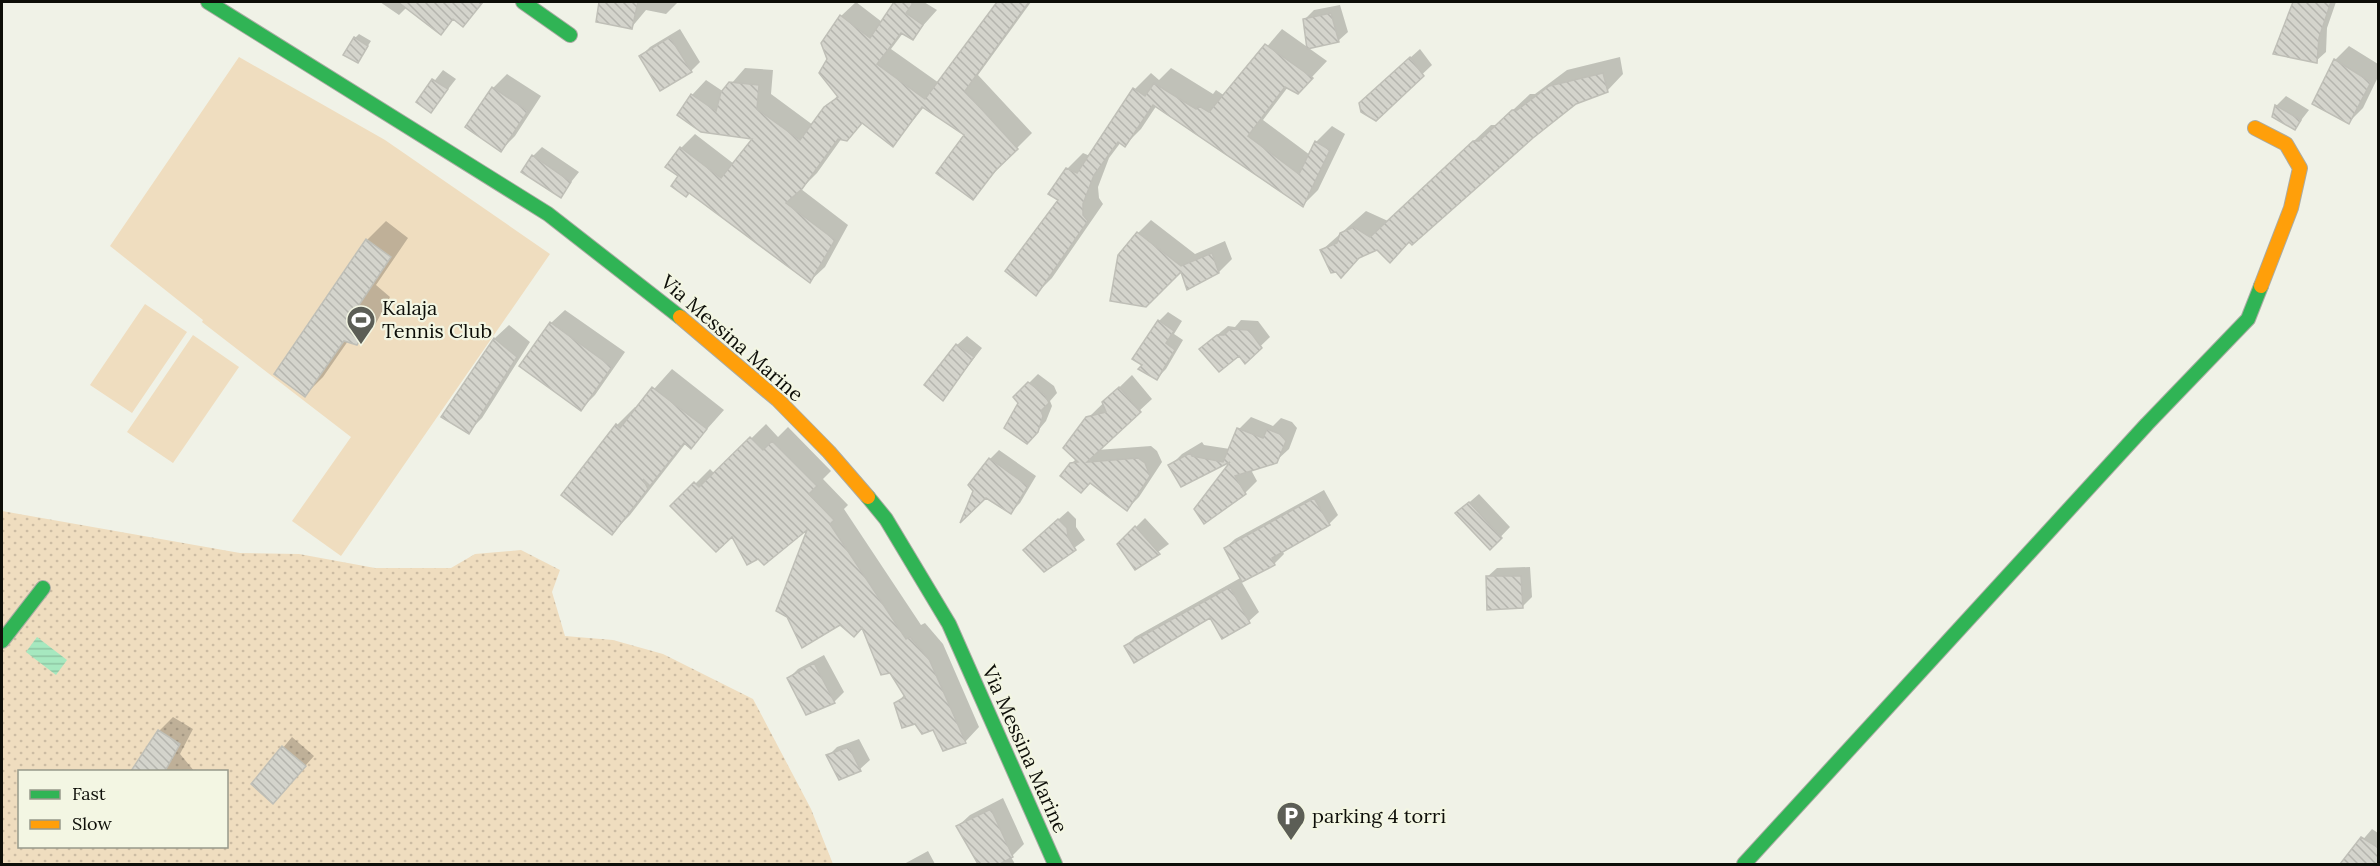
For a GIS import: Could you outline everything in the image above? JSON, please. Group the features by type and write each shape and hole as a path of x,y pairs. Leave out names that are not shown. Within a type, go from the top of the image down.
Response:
{"main road":[{"name":"Via Messina Marine","path":"208,2 548,214 656,297 778,400 828,452 886,519 949,624 980,699 1055,864"},
{"path":"523,2 570,35"},
{"path":"1744,864 2147,424 2248,320 2290,208 2300,168 2286,144 2255,128"},
{"path":"2,641 43,588"}],"shaded area":[{"name":"Kalaja Tennis Club","path":"239,57 385,140 550,254 341,556 292,521 351,437 202,322 203,320 110,246"},
{"path":"145,304 187,332 132,413 90,385"},
{"path":"193,335 239,367 173,463 127,432"},
{"path":"2,511 240,553 299,554 375,568 451,568 475,554 521,550 560,570 552,592 565,636 613,640 663,654 753,699 811,809 833,864 2,864"},
{"path":"37,637 67,660 56,675 26,652"}],"building":[{"path":"398,2 483,2 463,27 453,19 441,35"},
{"path":"599,2 638,2 632,29 596,22"},
{"path":"894,2 914,2 906,13 923,25 913,40 901,33 877,64 925,99 997,2 1029,2 965,91 1018,149 995,171 973,200 936,173 964,135 922,107 893,147 862,123 847,141 838,139 802,189 786,203 835,240 810,283 689,193 686,197 671,186 678,176 665,167 680,147 721,178 752,139 701,132 677,115 691,94 716,111 721,92 729,82 759,85 757,109 800,140 824,107 838,97 819,73 827,59 821,43 840,15 870,38"},
{"path":"2293,2 2331,2 2319,38 2317,63 2273,54"},
{"path":"1331,13 1339,42 1307,49 1303,19"},
{"path":"354,37 368,46 358,63 343,55"},
{"path":"670,37 692,72 660,91 639,56"},
{"path":"1265,44 1313,78 1298,94 1285,87 1248,136 1299,174 1315,141 1330,150 1303,207 1153,105 1125,147 1118,142 1094,175 1083,204 1083,215 1088,221 1036,296 1005,271 1058,200 1048,194 1066,168 1077,173 1133,88 1145,96 1154,83 1196,109 1199,106 1209,112"},
{"path":"1410,57 1424,76 1376,121 1361,112 1359,103"},
{"path":"2334,59 2371,82 2349,124 2312,104"},
{"path":"1603,73 1608,92 1576,104 1533,138 1412,245 1409,242 1390,263 1377,250 1359,258 1341,278 1336,272 1331,273 1320,250 1337,243 1340,233 1354,227 1370,237 1473,141 1479,141 1512,110 1517,110 1549,86"},
{"path":"432,79 448,89 431,113 416,102"},
{"path":"492,87 528,111 501,152 465,127"},
{"path":"2275,105 2301,120 2295,130 2272,117"},
{"path":"532,155 571,182 561,198 521,172"},
{"path":"1137,232 1181,266 1212,253 1219,273 1187,290 1181,272 1146,307 1110,301 1118,255"},
{"path":"366,239 391,257 359,305 373,316 357,345 344,341 305,397 274,374"},
{"path":"1158,320 1174,331 1166,343 1175,350 1157,380 1138,369 1142,365 1132,359"},
{"path":"550,322 612,367 581,411 519,366"},
{"path":"1230,329 1249,330 1262,348 1245,364 1239,356 1219,372 1199,349 1217,335 1224,335"},
{"path":"494,338 517,357 469,434 441,417"},
{"path":"956,344 974,357 943,401 924,385"},
{"path":"1028,382 1045,395 1049,403 1041,411 1043,416 1038,432 1027,444 1004,428 1018,403 1013,397"},
{"path":"652,387 707,429 691,449 684,443 650,486 643,479 648,489 612,535 561,495 616,424 620,428"},
{"path":"1119,387 1141,412 1087,462 1138,458 1145,463 1150,476 1127,511 1090,483 1081,493 1060,476 1070,463 1078,462 1063,448 1086,417 1106,412 1102,402"},
{"path":"1237,428 1263,438 1267,429 1280,434 1286,441 1277,463 1235,476 1246,494 1204,524 1194,509 1230,462 1181,487 1168,465 1190,453 1192,456 1223,462"},
{"path":"750,437 763,450 772,441 817,486 809,494 834,520 830,524 906,639 910,637 929,659 966,743 943,751 933,730 922,734 915,724 902,728 894,703 905,697 890,673 881,675 862,628 854,637 840,625 802,648 787,617 776,611 807,530 764,565 758,559 747,565 732,537 716,552 670,506 694,482 699,487"},
{"path":"989,458 1028,486 1011,514 986,498 960,523 973,491 968,485"},
{"path":"1314,498 1330,525 1272,558 1275,565 1242,582 1224,548"},
{"path":"1469,502 1502,538 1490,550 1455,513"},
{"path":"1058,519 1067,528 1068,537 1076,550 1044,572 1023,550"},
{"path":"1135,526 1160,554 1135,570 1117,544"},
{"path":"1486,576 1521,576 1523,608 1487,610"},
{"path":"1230,587 1250,623 1222,639 1210,618 1134,663 1124,646"},
{"path":"814,663 835,703 806,715 787,678"},
{"path":"158,730 180,744 166,770 132,770"},
{"path":"282,746 306,766 273,804 251,784"},
{"path":"849,747 861,771 839,780 826,755"},
{"path":"991,809 1013,857 1000,864 978,864 956,826"},
{"path":"2361,837 2379,848 2379,864 2340,864"}],"traffic: fast":[{"path":"208,2 548,214 680,317"},
{"path":"523,2 570,35"},
{"path":"1744,864 2147,424 2248,319 2261,286"},
{"path":"868,497 886,519 949,624 1055,864"},
{"path":"2,641 43,588"}],"traffic: slow":[{"path":"2255,128 2286,144 2300,168 2291,208 2261,286"},
{"path":"680,317 778,400 829,452 868,497"}],"place":[{"name":"Kalaja Tennis Club","path":"361,346"},
{"name":"parking 4 torri","path":"1291,842"}]}
